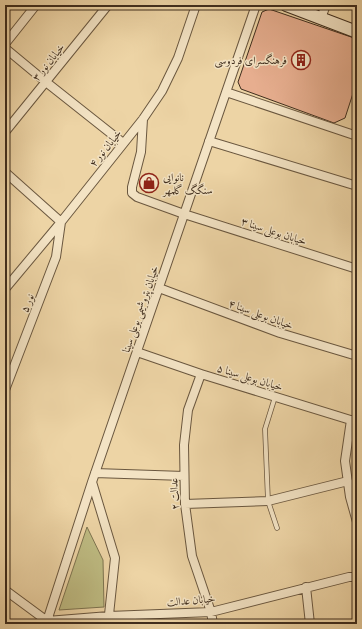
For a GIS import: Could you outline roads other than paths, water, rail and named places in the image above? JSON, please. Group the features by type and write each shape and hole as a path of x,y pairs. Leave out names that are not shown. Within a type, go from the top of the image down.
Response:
{"street":[{"path":"5,44 36,5"},
{"name":"خیابان نور ۳","path":"5,132 108,5"},
{"name":"خیابان نور ۴","path":"5,289 61,222 143,119 162,91 178,58 196,5"},
{"name":"خیابان پتروشیمی بوعلی سینا","path":"46,622 92,482 256,5"},
{"path":"286,5 357,32"},
{"path":"321,18 326,5"},
{"path":"5,48 123,143"},
{"path":"226,92 357,136"},
{"name":"خیابان بوعلی سینا ۳","path":"143,119 142,152 132,187 132,192 137,197 184,214 357,269"},
{"path":"209,141 357,186"},
{"path":"5,172 61,222"},
{"name":"نور ۵","path":"5,390 56,257 61,222"},
{"name":"خیابان بوعلی سینا ۴","path":"159,288 280,334 357,356"},
{"name":"خیابان بوعلی سینا ۵","path":"137,352 202,374 354,421"},
{"name":"عدالت ۲","path":"202,374 188,410 184,445 185,504 192,556 214,624"},
{"path":"354,421 345,461 350,497 357,522"},
{"path":"96,473 184,476"},
{"path":"185,504 268,501 348,481"},
{"path":"92,482 115,558 109,620"},
{"name":"خیابان عدالت","path":"46,622 109,620 211,612 306,587 349,577 357,577"},
{"path":"306,587 310,624"},
{"path":"5,590 46,622"}],"lane":[{"path":"275,396 265,429 268,501 277,528"}],"place":[{"name":"فرهنگسرای فردوسی","path":"301,60"},
{"name":"نانوایی سنگگ گلمهر","path":"149,183"}]}
